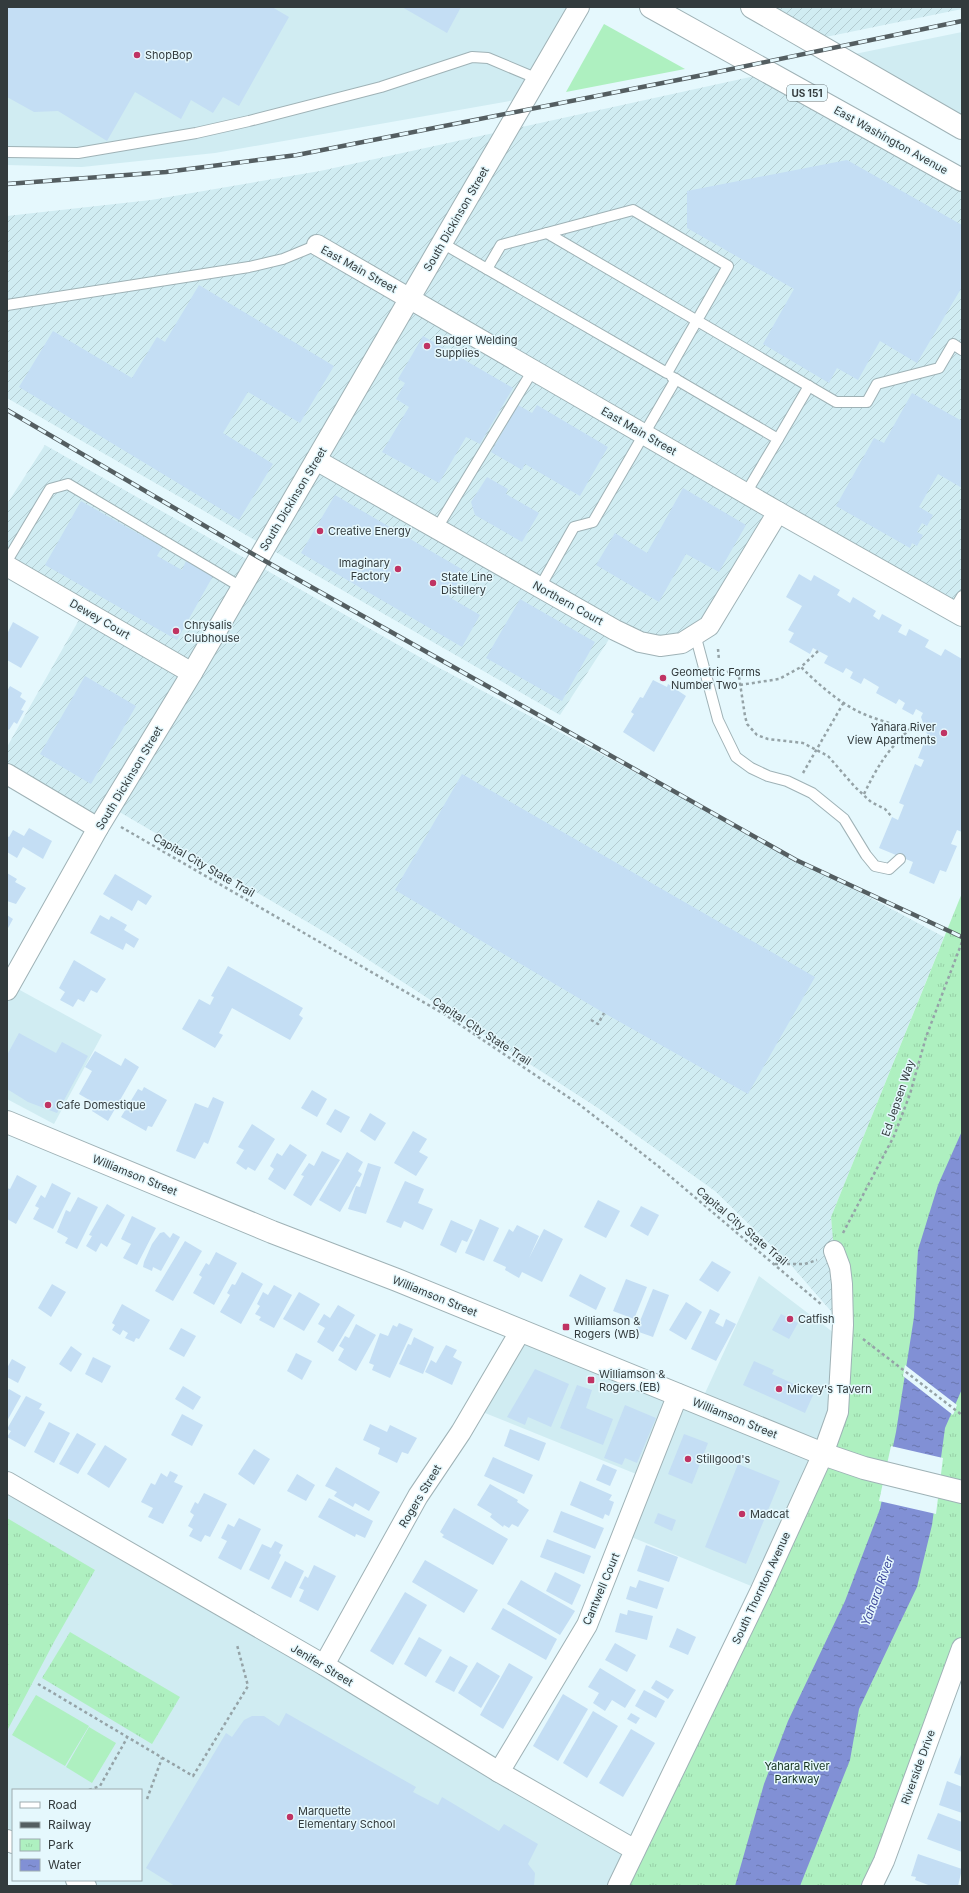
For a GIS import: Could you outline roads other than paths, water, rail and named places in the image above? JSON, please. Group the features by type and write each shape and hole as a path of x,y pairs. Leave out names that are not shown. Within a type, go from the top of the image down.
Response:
{"street":[{"name":"South Dickinson Street","path":"7,990 98,828 192,673 579,7"},
{"name":"East Washington Avenue","path":"651,7 962,180"},
{"path":"752,7 962,128"},
{"name":"East Main Street","path":"317,245 778,512 959,607"},
{"name":"Northern Court","path":"316,460 640,642 660,646 682,643 709,626 778,512"},
{"name":"Dewey Court","path":"7,566 192,673"},
{"path":"7,774 98,828"},
{"name":"Williamson Street","path":"7,1122 272,1232 521,1330 823,1454 864,1468 962,1492"},
{"name":"South Thornton Avenue","path":"618,1886 756,1600 823,1454 838,1412 843,1325 842,1284 840,1267 834,1251"},
{"name":"Rogers Street","path":"324,1665 418,1496 461,1432 521,1330"},
{"name":"Cantwell Court","path":"499,1772 587,1625 678,1394"},
{"name":"Jenifer Street","path":"7,1482 324,1665 499,1772 635,1850"},
{"name":"Riverside Drive","path":"872,1886 884,1861 962,1648"}],"lane":[{"path":"7,152 78,152 196,133 249,122 381,87 472,57 488,58 538,79"},
{"path":"487,269 500,245 633,210 728,266 667,374"},
{"path":"547,233 836,402 867,402 877,384 939,368 953,344 962,350"},
{"path":"442,243 778,439"},
{"path":"7,305 249,267 283,259 317,245"},
{"path":"437,528 533,370"},
{"path":"540,587 574,527 593,522 676,379"},
{"path":"746,493 809,386"},
{"path":"7,561 50,489 68,484 241,587"},
{"path":"695,634 718,720 736,757 751,768 812,793 844,819 866,855 875,866 889,869 900,859"}],"water":[{"name":"Yahara River","path":"962,1131 962,1389 945,1428 932,1525 917,1587 859,1709 850,1760 800,1886 735,1886 764,1784 788,1721 845,1601 880,1509 896,1432 914,1317 918,1250 938,1185"}],"railway":[{"path":"7,184 166,172 297,155 703,75 962,21"},
{"path":"7,410 258,557 796,860 962,937"}],"place":[{"name":"ShopBop","path":"137,55"},
{"name":"Badger Welding Supplies","path":"427,346"},
{"name":"Creative Energy","path":"320,531"},
{"name":"Imaginary Factory","path":"398,569"},
{"name":"State Line Distillery","path":"433,583"},
{"name":"Chrysalis Clubhouse","path":"176,631"},
{"name":"Geometric Forms Number Two","path":"663,678"},
{"name":"Yahara River View Apartments","path":"944,733"},
{"name":"Cafe Domestique","path":"48,1105"},
{"name":"Catfish","path":"790,1319"},
{"name":"Williamson & Rogers (WB)","path":"566,1327"},
{"name":"Williamson & Rogers (EB)","path":"591,1380"},
{"name":"Mickey's Tavern","path":"779,1389"},
{"name":"Stillgood's","path":"688,1459"},
{"name":"Madcat","path":"742,1514"},
{"name":"Marquette Elementary School","path":"290,1817"}],"park label":[{"name":"Yahara River Parkway","path":"797,1772"}]}
